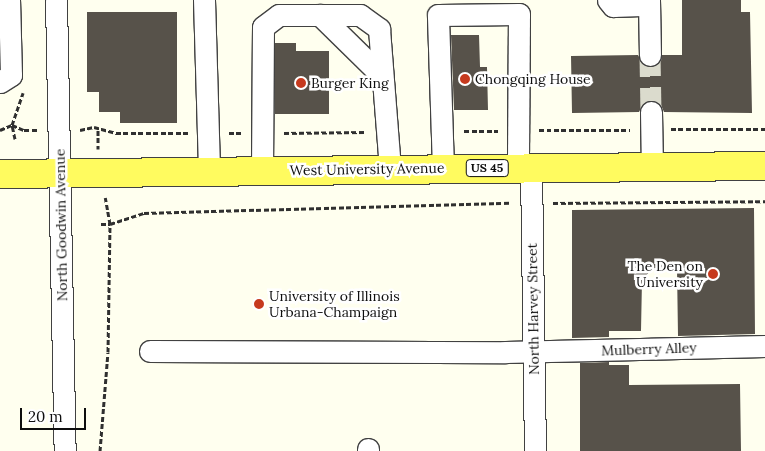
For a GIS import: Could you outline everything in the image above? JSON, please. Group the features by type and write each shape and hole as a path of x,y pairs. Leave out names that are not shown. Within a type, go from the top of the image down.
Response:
{"main road":[{"name":"West University Avenue","path":"0,174 765,166"}],"street":[{"path":"0,82 11,75 9,0"},
{"name":"North Goodwin Avenue","path":"56,0 61,173 65,451"},
{"path":"204,0 209,171"},
{"path":"608,0 613,6 649,2 650,55"},
{"path":"262,170 263,27 279,14 360,15 379,29 380,74 389,132 390,169"},
{"name":"North Harvey Street","path":"443,168 438,14 519,14 533,352 535,451"},
{"path":"320,15 380,74"},
{"path":"651,112 652,167"},
{"name":"Mulberry Alley","path":"150,351 533,352 765,346"}],"path":[{"path":"15,138 12,125 24,130"},
{"path":"86,130 94,127 98,130 192,133"},
{"path":"664,129 765,129"},
{"path":"97,135 98,130"},
{"path":"539,130 628,130"},
{"path":"459,131 504,131"},
{"path":"277,133 376,132"},
{"path":"221,133 246,133"},
{"path":"549,203 765,201"},
{"path":"101,224 110,224 144,213 510,203"},
{"path":"100,451 108,352 110,224 107,215"}],"building":[{"path":"682,0 741,0 741,12 750,12 752,113 664,112 661,105 651,100 644,102 639,112 572,113 571,56 638,55 644,66 651,67 661,61 662,55 682,55"},
{"path":"87,12 177,12 177,123 120,123 120,112 99,112 99,92 87,92"},
{"name":"Chongqing House","path":"451,35 479,35 480,67 487,67 488,110 454,110"},
{"name":"Burger King","path":"275,43 296,43 296,51 329,51 329,114 275,114"},
{"name":"The Den on University","path":"754,208 755,334 678,336 677,269 651,270 642,280 641,331 609,331 609,337 572,338 572,210"},
{"path":"609,362 609,365 629,365 629,385 740,384 741,451 580,451 580,363"}],"tunnel":[{"path":"650,55 651,112"}],"place":[{"name":"Chongqing House","path":"465,79"},
{"name":"Burger King","path":"301,83"},
{"name":"The Den on University","path":"713,274"},
{"name":"University of Illinois Urbana-Champaign","path":"259,304"}]}
